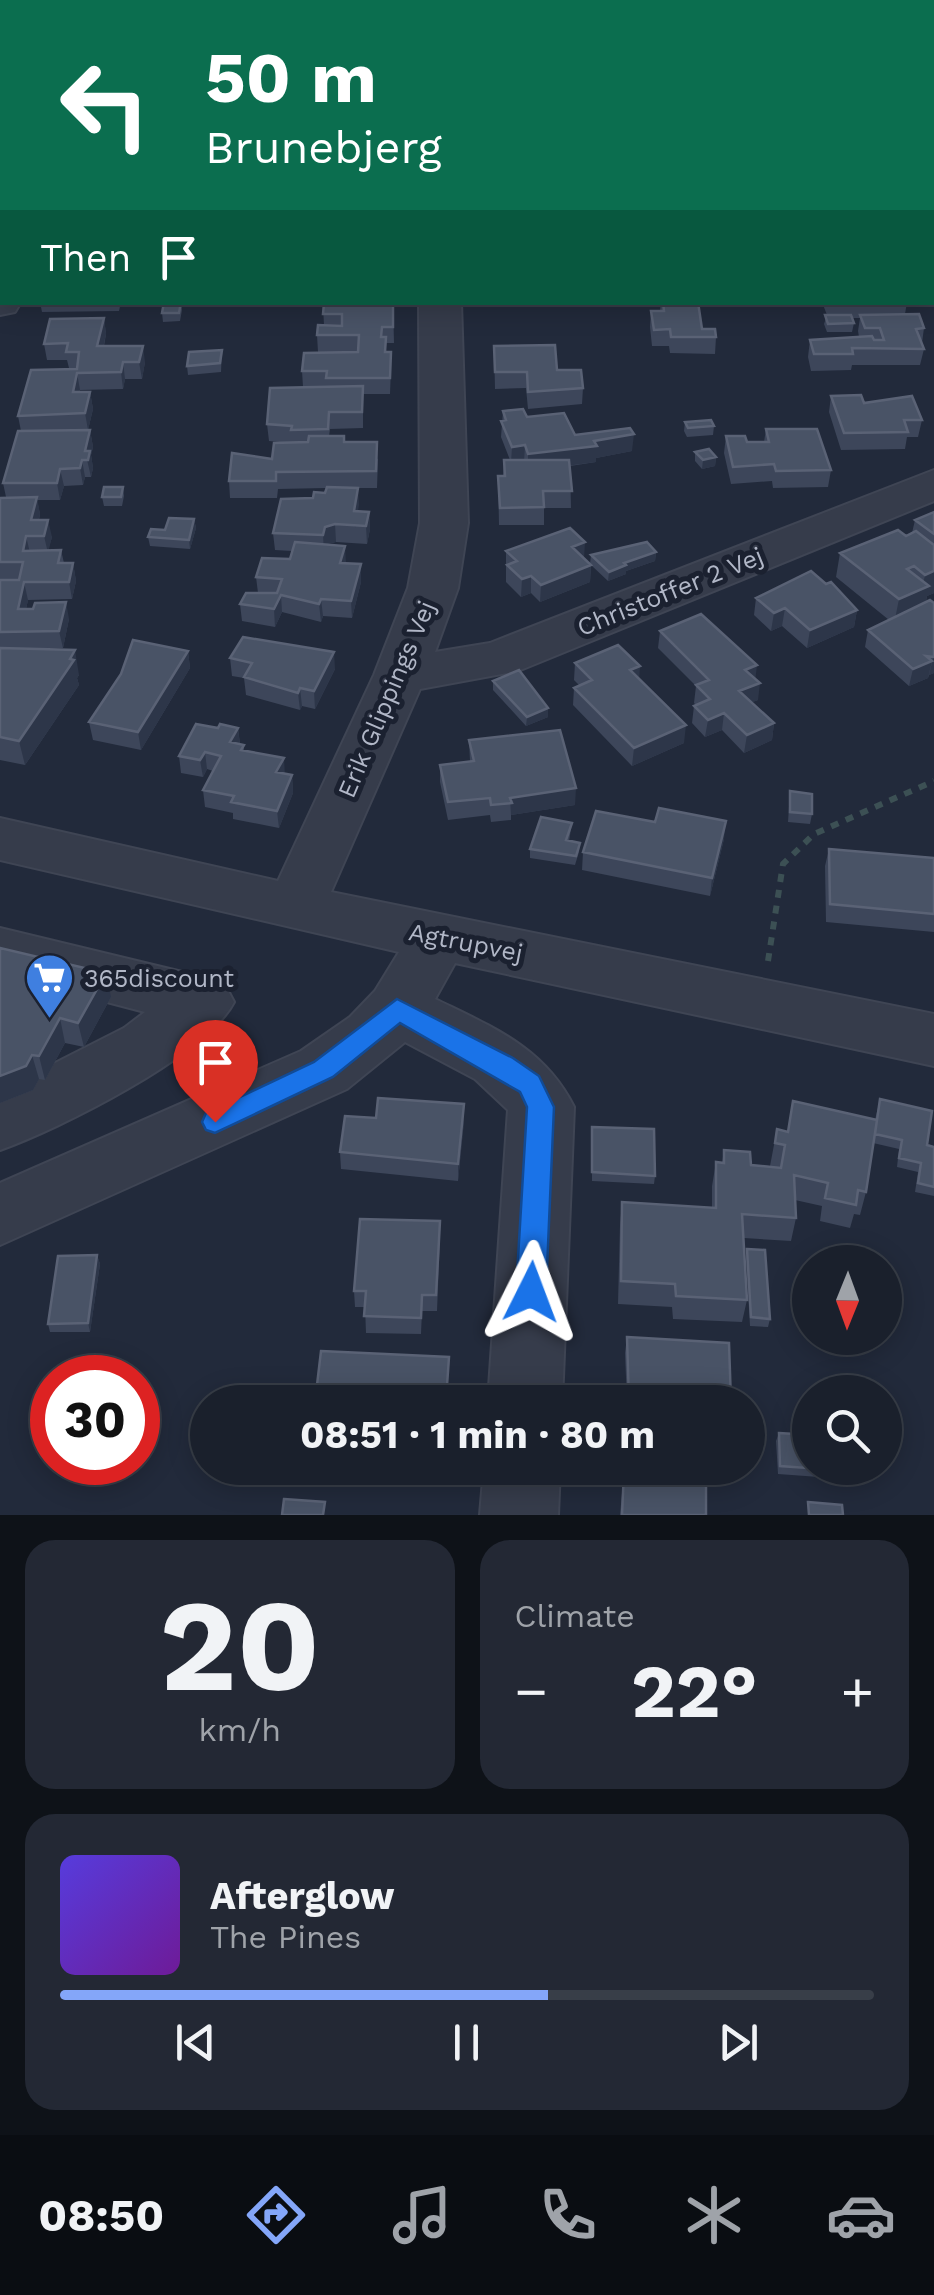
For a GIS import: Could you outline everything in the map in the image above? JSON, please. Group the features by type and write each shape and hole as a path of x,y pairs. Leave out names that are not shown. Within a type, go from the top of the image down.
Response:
{"street":[{"name":"Erik Glippings Vej","path":"295,906 400,675 433,588 444,523 440,305"},
{"name":"Christoffer 2 Vej","path":"400,675 500,660 934,484"},
{"name":"Agtrupvej","path":"0,839 439,937 934,1040"},
{"path":"0,1215 324,1070 372,1035 397,1009 439,937"},
{"path":"0,951 203,1002 148,1046 0,1122"},
{"path":"397,1009 504,1066 530,1084 540,1107 526,1385"},
{"path":"519,1515 521,1485"}],"path":[{"path":"762,1002 784,864 814,834 934,781"}],"building":[{"path":"163,305 180,305 179,313 162,313"},
{"path":"324,305 393,305 393,327 382,327 381,337 386,337 385,352 391,352 390,378 326,378 327,371 302,371 304,353 358,352 359,335 317,335 318,325 342,326 342,314 323,314"},
{"path":"663,305 698,305 702,329 715,329 716,337 671,337 670,329 654,330 651,311 664,311"},
{"path":"919,314 924,328 916,329 924,349 852,348 853,354 814,354 810,340 872,336 874,340 884,340 880,328 865,328 860,315"},
{"path":"825,315 851,315 854,323 828,324"},
{"path":"104,318 97,346 143,346 139,362 123,362 121,372 77,373 73,392 90,392 85,413 18,416 31,370 77,369 79,352 66,352 68,343 44,344 50,319"},
{"path":"555,345 557,370 581,370 583,388 528,392 527,372 495,372 494,346"},
{"path":"222,350 220,363 187,366 189,352"},
{"path":"363,386 362,412 329,412 328,429 291,430 292,426 267,424 270,388"},
{"path":"861,395 864,403 912,396 922,420 904,420 908,432 844,433 831,396"},
{"path":"523,409 527,417 564,413 575,435 630,428 634,434 594,441 597,446 528,454 525,445 512,447 501,421 506,420 503,411"},
{"path":"711,420 714,426 688,428 685,422"},
{"path":"766,429 817,429 831,470 776,471 774,464 733,467 726,436 745,436 747,442 769,442"},
{"path":"90,430 85,451 90,451 88,460 82,460 80,468 60,469 57,483 3,483 18,431"},
{"path":"309,436 344,436 344,442 377,442 376,471 276,472 276,481 229,481 232,453 272,459 274,443 308,442"},
{"path":"709,449 716,457 703,460 695,452"},
{"path":"504,460 569,460 572,491 543,491 544,507 500,508 498,476 505,476"},
{"path":"104,487 123,487 121,497 102,497"},
{"path":"327,487 358,488 354,511 369,512 366,526 335,524 325,527 323,535 273,533 281,499 313,498 314,492 325,493"},
{"path":"37,497 31,520 48,520 44,536 26,536 23,551 61,550 58,563 73,563 69,582 24,582 18,609 33,609 35,603 66,602 59,631 0,632 0,580 19,580 23,562 0,562 0,498"},
{"path":"934,512 934,534 915,520"},
{"path":"169,518 194,519 189,540 148,537 151,529 165,530"},
{"path":"570,528 585,542 572,547 591,565 541,585 531,576 522,579 507,565 517,561 506,551"},
{"path":"898,530 906,536 916,531 934,545 934,571 925,575 914,566 907,569 929,586 899,599 840,553"},
{"path":"295,542 345,546 340,563 361,564 351,601 321,599 319,604 281,595 274,609 240,604 246,593 277,593 282,579 256,577 262,558 290,559"},
{"path":"647,542 656,552 609,572 591,555"},
{"path":"811,571 826,584 831,582 857,610 810,630 785,608 774,613 756,598"},
{"path":"930,600 934,603 934,657 926,656 932,661 913,669 868,630"},
{"path":"701,614 757,665 745,670 760,683 739,691 774,723 747,735 724,713 708,720 694,706 710,699 696,685 709,680 660,631"},
{"path":"243,637 334,652 314,691 300,688 298,693 244,677 252,663 230,658"},
{"path":"133,640 188,651 138,732 89,722 121,674"},
{"path":"618,645 640,666 630,670 686,725 634,748 574,688 592,680 575,663"},
{"path":"0,648 75,650 70,659 74,660 19,741 0,737"},
{"path":"519,670 548,708 527,717 493,681"},
{"path":"196,724 238,728 230,742 244,745 241,750 284,758 276,772 292,775 277,811 231,802 234,796 203,790 221,756 205,752 200,760 179,756"},
{"path":"560,730 576,788 510,798 512,803 491,805 490,798 448,802 440,765 474,761 469,740"},
{"path":"790,791 812,794 812,814 790,812"},
{"path":"659,808 726,821 712,878 583,852 596,811 655,822"},
{"path":"541,817 572,823 566,840 580,843 576,856 530,849"},
{"path":"829,849 934,858 934,914 830,904"},
{"name":"365discount","path":"0,948 106,973 78,1023 60,1018 39,1056 32,1055 26,1066 0,1076"},
{"path":"378,1098 464,1104 458,1164 340,1152 345,1116 376,1118"},
{"path":"880,1099 932,1111 927,1145 934,1147 934,1187 918,1183 921,1163 899,1158 902,1140 875,1134"},
{"path":"793,1101 877,1120 866,1192 858,1190 856,1205 825,1198 828,1183 794,1175 796,1218 742,1214 747,1300 676,1296 675,1284 621,1281 622,1202 716,1208 716,1162 724,1163 724,1150 750,1152 751,1165 781,1168 785,1145 775,1143 777,1129 788,1132"},
{"path":"592,1127 654,1129 655,1176 592,1172"},
{"path":"360,1219 440,1221 436,1295 422,1295 421,1318 364,1316 366,1291 354,1291"},
{"path":"747,1249 765,1250 770,1319 751,1317"},
{"path":"97,1255 88,1323 48,1324 58,1256"},
{"path":"627,1337 729,1343 730,1385 628,1385"},
{"path":"321,1351 449,1357 447,1385 317,1385"},
{"path":"779,1433 792,1434 792,1467 780,1466"},
{"path":"623,1485 706,1485 706,1515 622,1515"},
{"path":"284,1499 325,1502 323,1515 282,1515"},
{"path":"808,1502 842,1505 843,1515 809,1515"}],"place":[{"name":"365discount","path":"49,1020"}],"route":[{"path":"215,1122 324,1070 372,1035 397,1009 504,1066 530,1084 540,1107 531,1292"}]}
